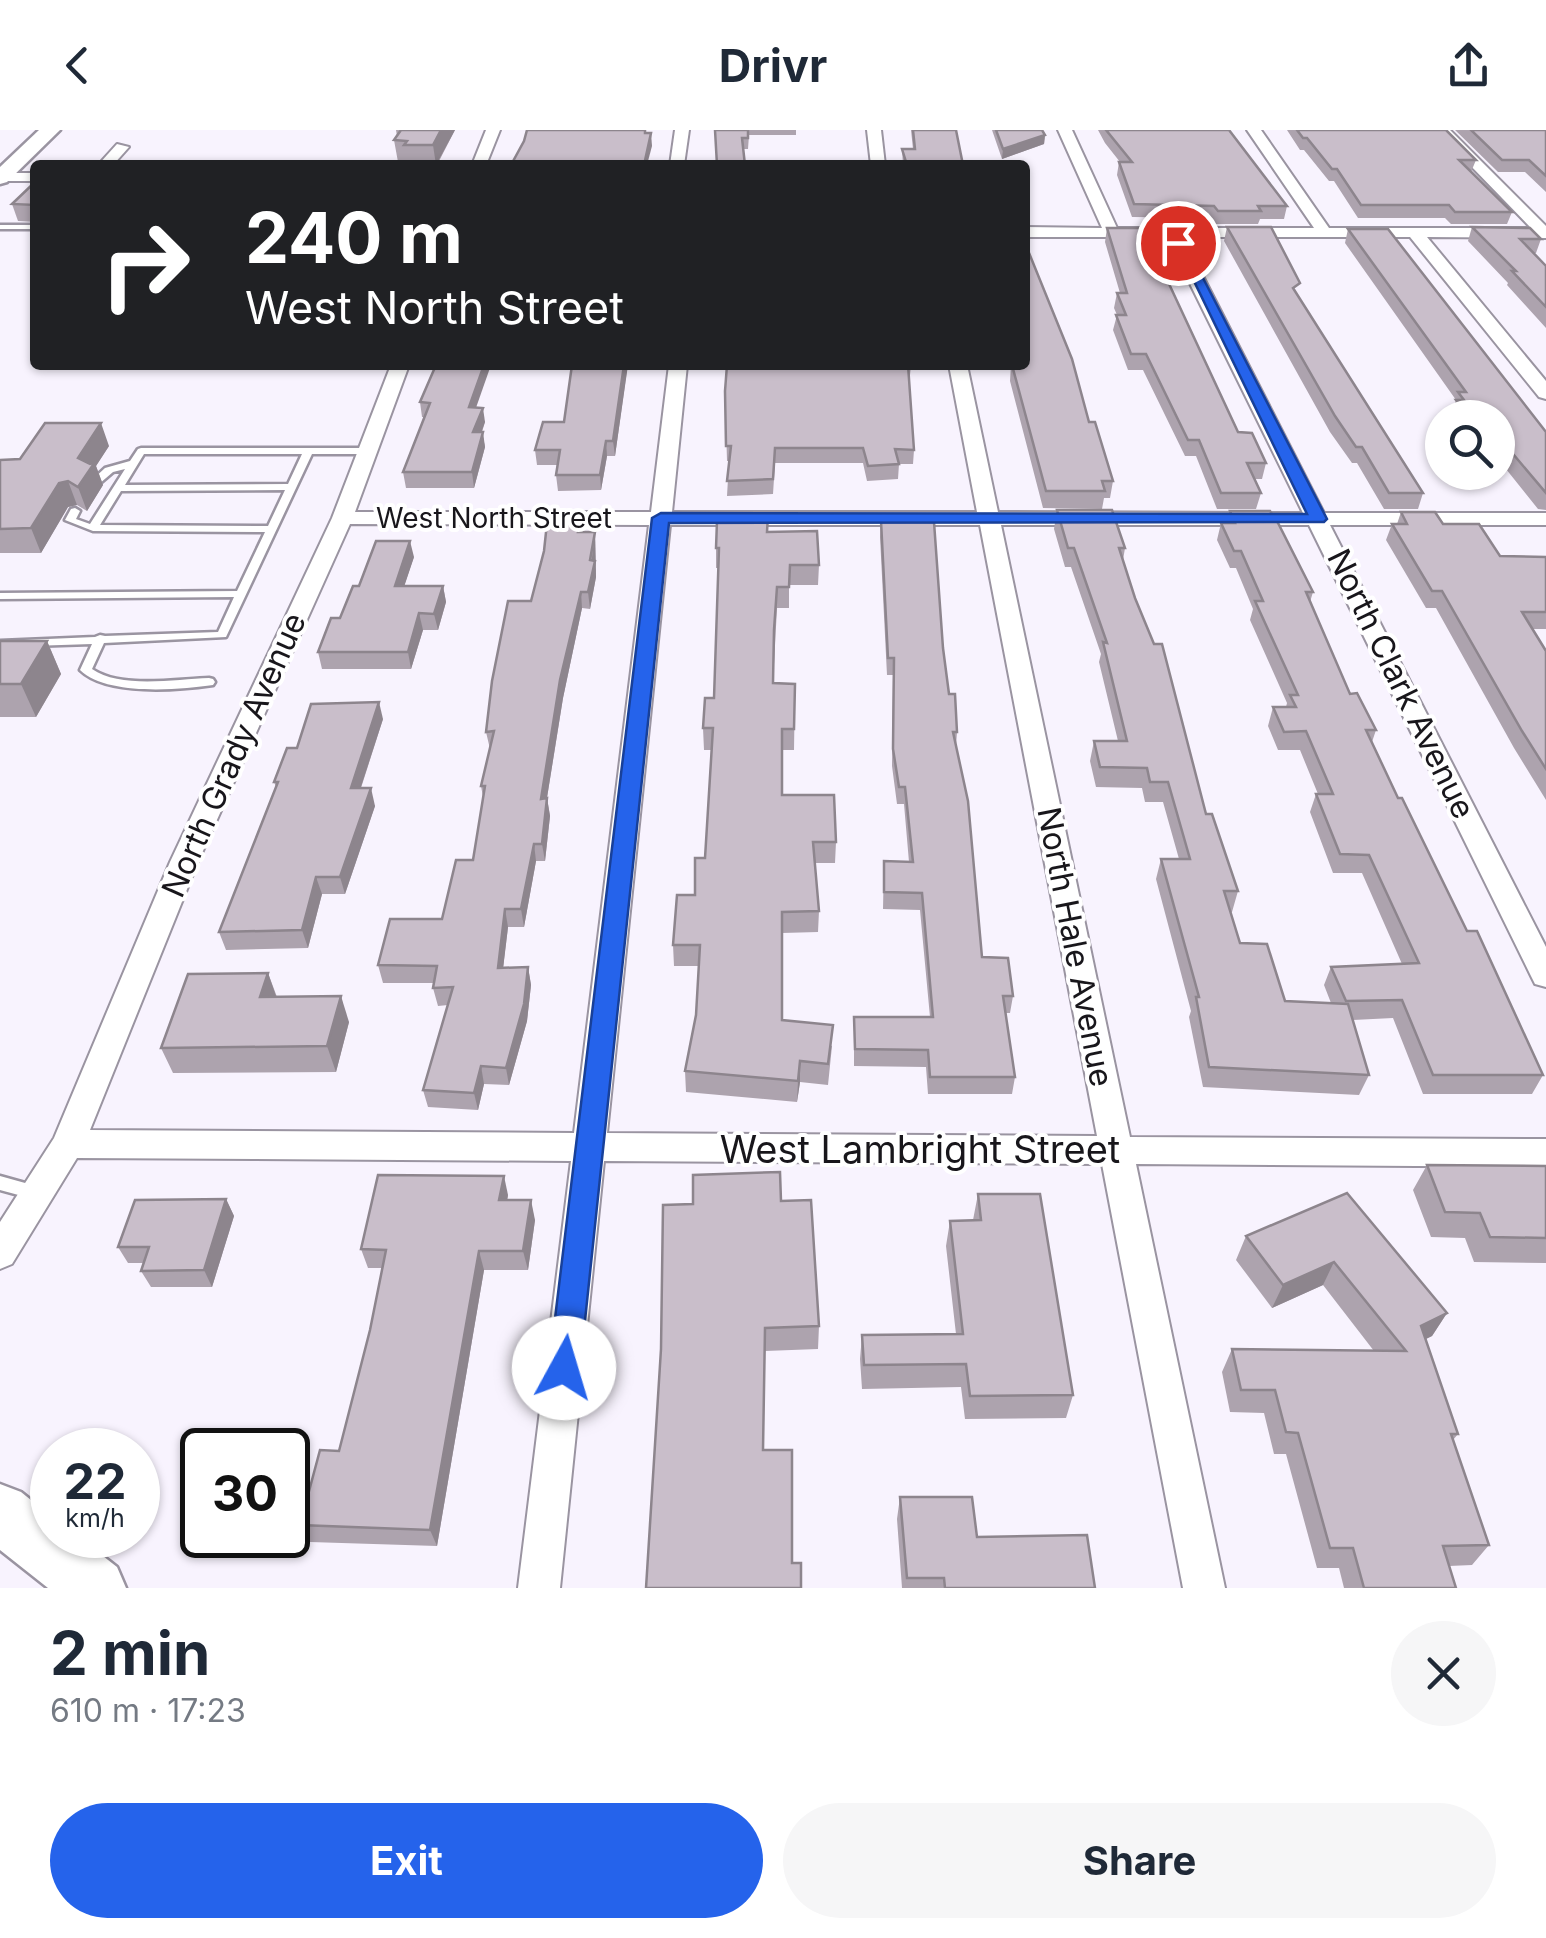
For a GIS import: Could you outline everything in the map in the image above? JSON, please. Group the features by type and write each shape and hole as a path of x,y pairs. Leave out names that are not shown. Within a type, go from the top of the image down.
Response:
{"street":[{"path":"0,177 50,130"},
{"path":"482,160 493,130"},
{"path":"678,160 682,130"},
{"path":"874,130 877,160"},
{"path":"1065,130 1112,232"},
{"path":"1254,130 1325,232"},
{"path":"1443,130 1545,233"},
{"path":"109,160 122,147"},
{"path":"0,177 30,176"},
{"path":"1030,232 1545,233"},
{"name":"North Clark Avenue","path":"1173,232 1546,976"},
{"path":"1414,232 1546,393"},
{"name":"North Grady Avenue","path":"0,1253 68,1144 184,862 342,518 398,370"},
{"path":"539,1588 677,370"},
{"name":"North Hale Avenue","path":"959,370 1204,1588"},
{"name":"West North Street","path":"342,518 1546,519"},
{"name":"West Lambright Street","path":"68,1144 1546,1153"},
{"path":"0,1513 96,1588"}],"lane":[{"path":"0,227 30,227"},
{"path":"0,644 222,636 308,450"},
{"path":"92,528 141,452 367,451"},
{"path":"95,482 109,470 134,463"},
{"path":"118,488 291,487"},
{"path":"76,511 70,520 92,528 271,529"},
{"path":"0,596 241,594"},
{"path":"100,638 86,670 92,678 116,683 209,682"},
{"path":"21,655 38,642"},
{"path":"0,1183 37,1194"}],"building":[{"path":"401,130 441,130 433,145 404,145 407,141 394,140"},
{"path":"527,130 651,133 645,160 514,160"},
{"path":"715,130 748,130 748,138 742,138 744,160 717,160"},
{"path":"913,130 956,130 962,160 905,160 902,149 915,149"},
{"path":"996,130 1042,130 1045,135 1003,149"},
{"path":"1106,130 1229,130 1287,206 1258,206 1261,211 1218,211 1214,206 1134,204 1119,162 1132,162"},
{"path":"1297,130 1446,130 1476,160 1459,160 1512,212 1455,212 1449,205 1361,205 1337,169 1332,169"},
{"path":"1471,130 1546,130 1546,176 1529,160 1502,160"},
{"path":"30,187 30,205 12,204"},
{"path":"1227,227 1271,227 1300,283 1293,288 1423,493 1389,493 1362,447 1356,447 1335,416"},
{"path":"1472,227 1530,228 1541,239 1520,239 1546,266 1546,307 1512,271 1516,271"},
{"path":"1107,228 1143,228 1238,432 1252,433 1266,463 1247,463 1261,493 1221,493 1199,440 1188,440 1146,354 1131,354 1116,315 1126,315 1117,293 1127,293"},
{"path":"1348,229 1388,229 1546,432 1546,493 1515,456 1515,400 1464,400 1458,392 1466,392"},
{"path":"1030,255 1072,359 1089,422 1095,422 1113,481 1102,481 1105,491 1046,491 1013,370 1030,370"},
{"path":"434,370 482,370 469,407 483,408 473,432 483,432 472,472 403,472 430,403 420,402"},
{"path":"571,370 623,370 613,441 606,441 600,475 556,475 560,450 535,450 543,422 564,422"},
{"path":"727,370 908,370 914,450 895,449 899,464 868,466 863,448 775,448 773,479 727,481 731,446 726,446"},
{"path":"45,423 101,423 78,458 90,464 95,462 78,487 68,481 59,483 31,528 0,529 0,460 20,459"},
{"path":"1057,510 1112,510 1135,598 1154,644 1162,644 1206,814 1212,814 1238,891 1224,891 1240,943 1267,944 1285,1001 1348,1004 1369,1075 1209,1067 1199,997 1161,859 1190,859 1168,782 1150,782 1147,768 1100,767 1094,741 1127,741 1103,642 1107,643 1074,548 1068,548"},
{"path":"1230,511 1270,511 1278,523 1313,592 1306,592 1350,694 1357,693 1376,730 1366,730 1398,798 1402,798 1467,931 1477,931 1543,1075 1433,1075 1402,1000 1346,1001 1331,967 1419,963 1369,855 1340,854 1316,794 1333,794 1306,731 1284,732 1273,707 1296,707 1290,695 1298,695 1255,601 1263,601 1241,551 1234,551 1221,523 1235,523"},
{"path":"1401,512 1435,512 1443,524 1479,524 1500,556 1546,557 1546,612 1522,612 1546,651 1546,769 1442,591 1432,591 1392,524 1407,524"},
{"path":"722,514 768,515 767,532 817,531 819,565 790,565 789,587 777,587 774,630 773,683 795,684 794,729 782,729 782,795 834,795 836,842 813,842 819,911 782,912 782,1020 833,1025 828,1064 800,1061 798,1081 685,1071 696,1015 700,945 673,945 677,895 695,895 695,858 705,858 713,728 703,728 705,698 714,698 717,521 721,521"},
{"path":"881,521 934,522 943,648 949,694 955,694 957,732 953,732 968,801 982,957 1008,958 1013,996 1003,996 1015,1077 930,1077 928,1050 855,1049 854,1017 933,1017 922,893 884,892 884,861 913,862 905,787 899,787 893,749 894,658 888,658"},
{"path":"547,523 580,523 578,532 595,532 590,560 595,561 588,592 581,592 560,680 541,799 547,798 542,844 534,844 521,909 505,909 498,968 528,967 524,1004 506,1068 481,1066 474,1093 423,1090 453,987 433,988 437,966 378,965 390,919 442,919 456,860 473,860 485,786 481,786 494,731 486,732 492,681 508,601 531,601"},
{"path":"376,541 410,541 395,586 443,586 434,614 419,613 408,652 318,652 331,618 340,618 353,586 359,586"},
{"path":"0,641 47,641 21,684 0,684"},
{"path":"379,702 351,788 371,788 340,877 316,877 302,930 219,932 278,782 274,782 287,748 297,748 311,704"},
{"path":"268,973 260,997 341,996 327,1046 161,1048 188,974"},
{"path":"1427,1165 1546,1166 1546,1238 1490,1237 1480,1213 1445,1212"},
{"path":"780,1172 781,1201 811,1200 819,1326 765,1328 763,1450 792,1450 792,1563 801,1563 801,1588 646,1588 661,1349 663,1205 693,1204 693,1175"},
{"path":"378,1175 504,1176 499,1200 531,1200 523,1251 479,1251 430,1530 310,1525 310,1488 320,1450 339,1451 386,1250 361,1249"},
{"path":"1347,1193 1447,1313 1421,1326 1458,1434 1451,1434 1489,1545 1443,1546 1456,1588 1364,1588 1353,1548 1330,1548 1298,1433 1286,1432 1275,1390 1241,1390 1232,1349 1406,1351 1334,1262 1283,1285 1246,1236"},
{"path":"978,1194 1040,1194 1073,1395 970,1396 966,1364 864,1365 862,1335 963,1334 950,1221 981,1220"},
{"path":"226,1199 204,1270 141,1271 149,1247 118,1247 135,1200"},
{"path":"900,1497 972,1497 977,1537 1087,1535 1095,1588 945,1588 944,1578 907,1578"}],"route":[{"path":"564,1368 661,518 1318,519 1178,243"}]}
